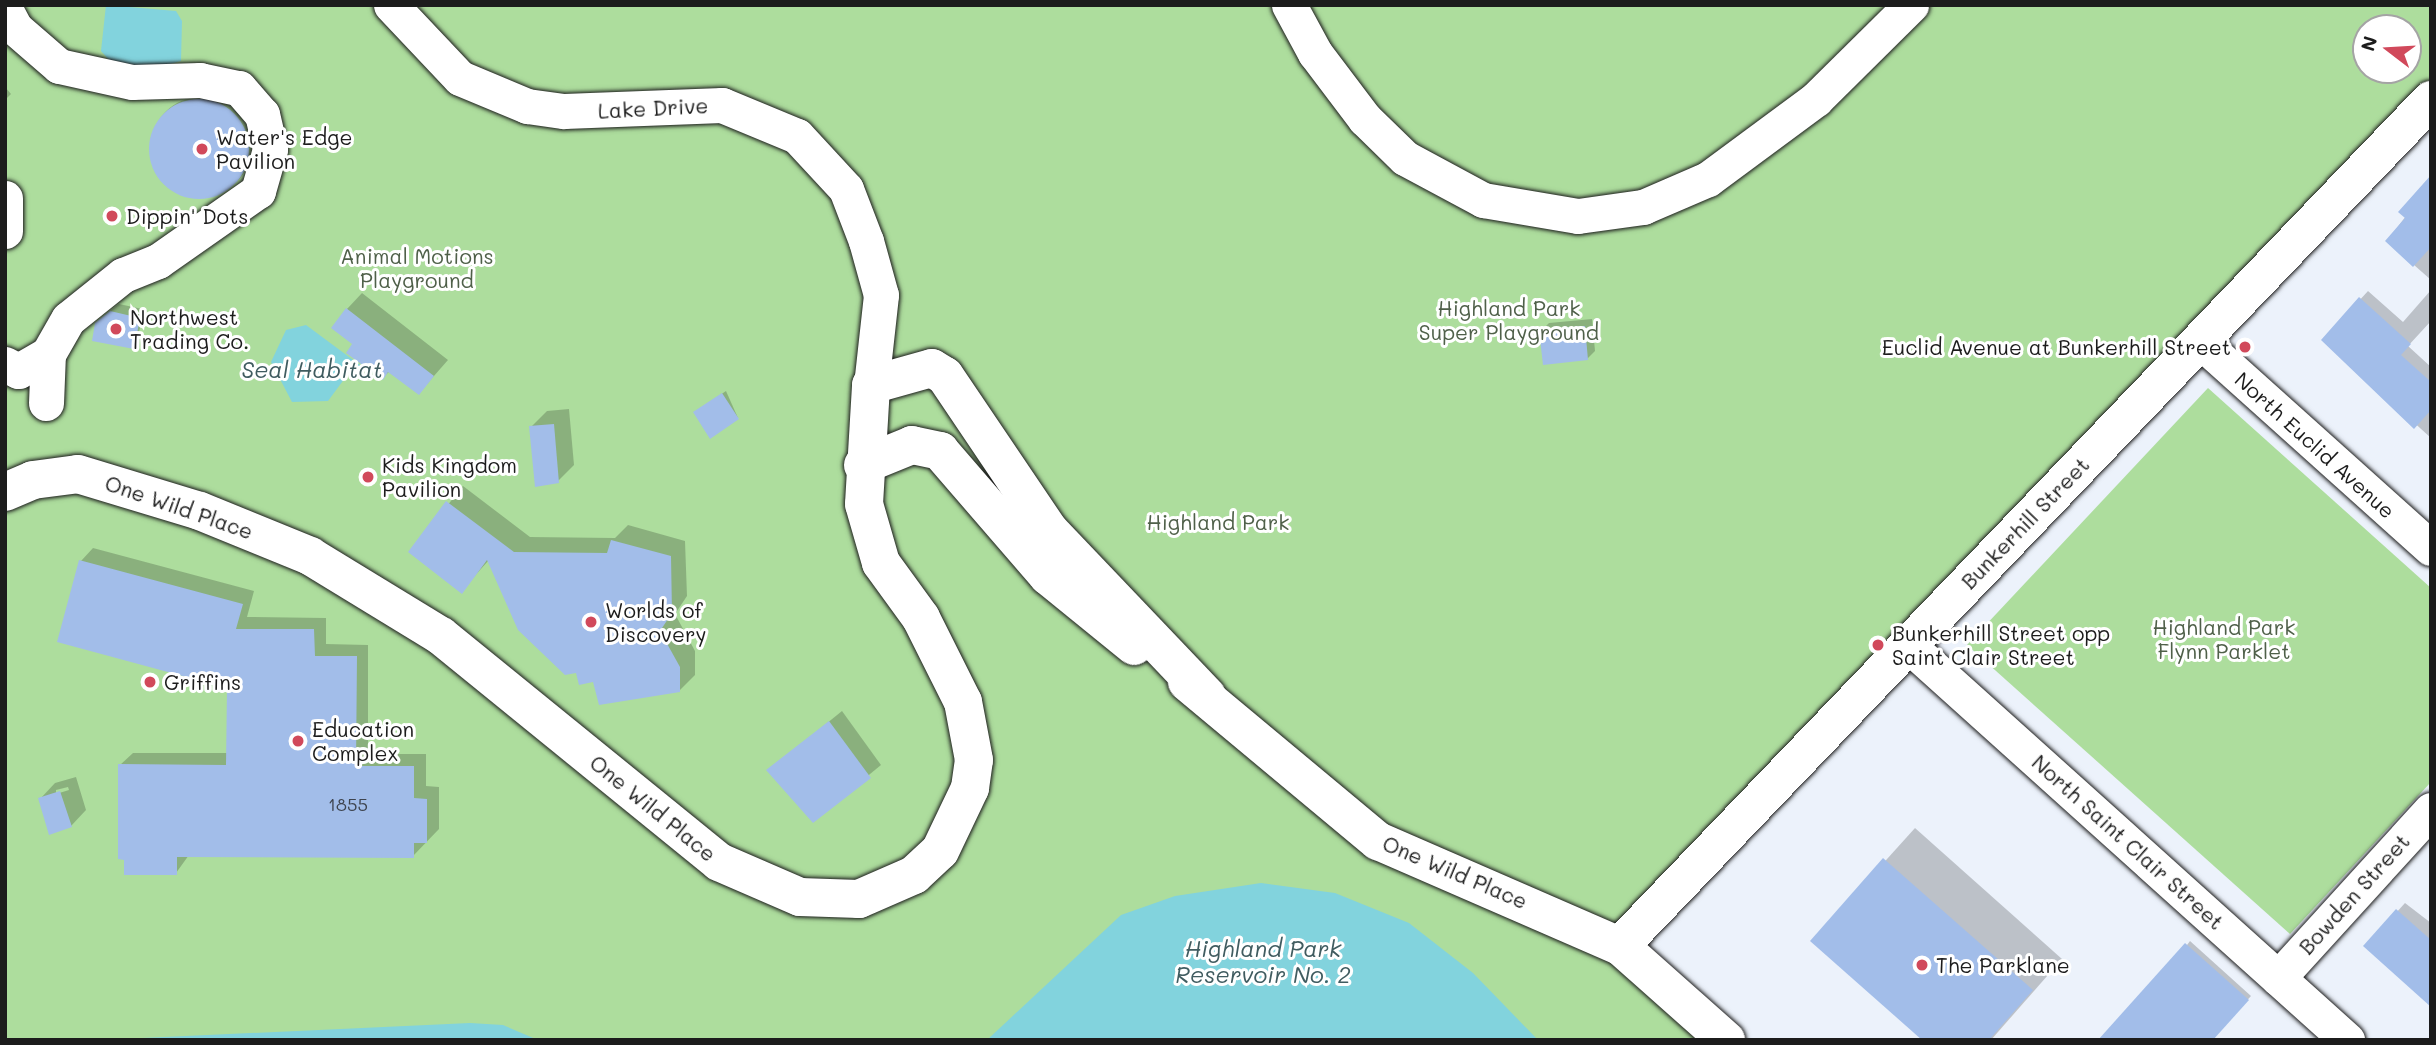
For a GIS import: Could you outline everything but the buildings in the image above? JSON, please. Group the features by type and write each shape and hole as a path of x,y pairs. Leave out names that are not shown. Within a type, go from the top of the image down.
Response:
{"main road":[{"name":"Bunkerhill Street","path":"1620,946 2431,100"},
{"name":"One Wild Place","path":"5,492 33,480 78,474 200,511 310,556 441,636 719,862 767,888 836,901 884,890 914,875 940,851 961,816 974,760 951,672 870,534 863,465 871,385 920,366 945,376 1049,530 1207,696"},
{"name":"One Wild Place","path":"863,465 912,445 940,451 1048,576 1125,640 1207,696 1378,841 1620,946 1726,1040"}],"street":[{"name":"Lake Drive","path":"391,5 460,78 527,106 564,111 722,105 797,136 846,189 866,241 881,295 871,385"},
{"path":"1289,5 1331,75 1405,158 1483,200 1578,216 1643,207 1708,180 1816,99 1911,5"},
{"path":"5,9 15,28 59,66 132,82 200,80 239,88 262,114 270,149 258,191 158,261 123,275 68,319 48,354 46,403"},
{"path":"5,198 5,231"},
{"name":"North Euclid Avenue","path":"2200,341 2431,548"},
{"path":"5,364 18,370 48,354"},
{"name":"North Saint Clair Street","path":"1908,645 2347,1040"},
{"name":"Bowden Street","path":"2278,978 2431,810"}],"green space":[{"name":"Highland Park","path":"5,5 2431,5 2431,100 1620,945 1726,1040 5,1040"},
{"name":"Highland Park Flynn Parklet","path":"2208,388 2431,588 2431,782 2290,934 1967,645"}],"water":[{"path":"106,5 176,11 182,21 181,61 152,69 109,60 101,51"},
{"name":"Seal Habitat","path":"306,325 364,368 348,374 328,401 292,402 271,362 286,330"},
{"name":"Highland Park Reservoir No. 2","path":"1261,883 1335,893 1409,923 1473,973 1538,1040 987,1040 1121,915 1175,896"},
{"path":"470,1023 503,1025 538,1040 99,1040"}],"place":[{"name":"Water's Edge Pavilion","path":"202,149"},
{"name":"Dippin' Dots","path":"112,216"},
{"name":"Northwest Trading Co.","path":"116,329"},
{"name":"Euclid Avenue at Bunkerhill Street","path":"2245,347"},
{"name":"Kids Kingdom Pavilion","path":"368,477"},
{"name":"Worlds of Discovery","path":"591,622"},
{"name":"Bunkerhill Street opp Saint Clair Street","path":"1878,645"},
{"name":"Griffins","path":"150,682"},
{"name":"Education Complex","path":"298,741"},
{"name":"The Parklane","path":"1922,965"}],"park label":[{"name":"Animal Motions Playground","path":"417,268"},
{"name":"Highland Park Super Playground","path":"1509,320"}]}
